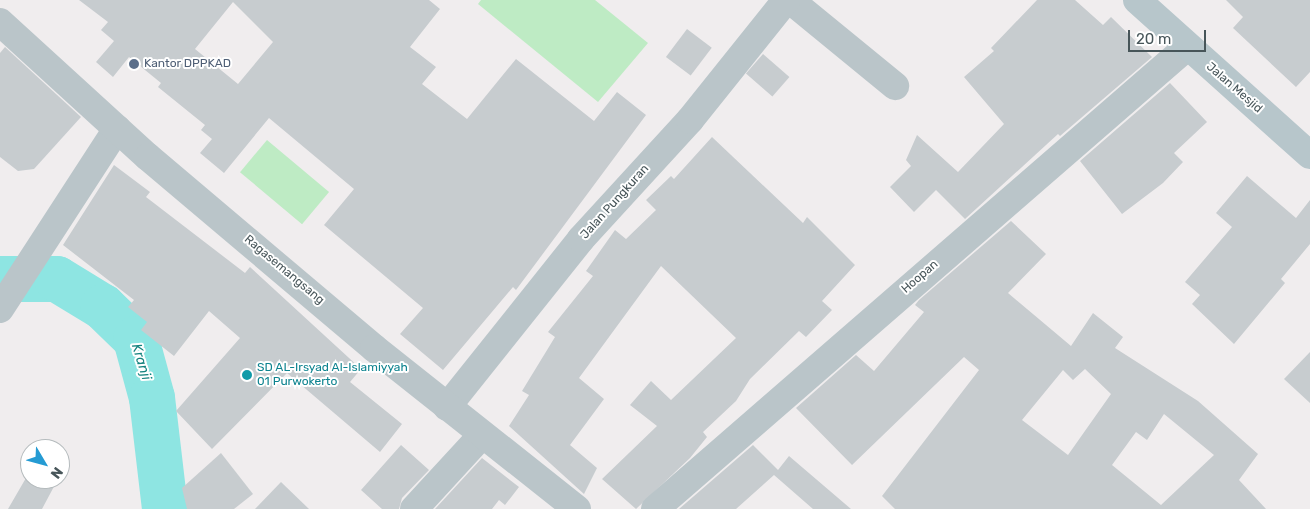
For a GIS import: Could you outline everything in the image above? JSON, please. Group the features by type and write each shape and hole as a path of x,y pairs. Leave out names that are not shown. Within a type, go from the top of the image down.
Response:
{"main road":[{"name":"Jalan Mesjid","path":"1136,0 1310,155"}],"street":[{"path":"788,0 895,86"},
{"name":"Jalan Pungkuran","path":"447,407 581,239 690,120 788,0"},
{"name":"Ragasemangsang","path":"0,22 116,129 447,407 577,509"},
{"name":"Hoopan","path":"655,509 1187,47"},
{"path":"0,309 116,129"},
{"path":"414,509 482,435"}],"green space":[{"path":"481,0 595,0 648,43 598,102 478,4"},
{"path":"267,140 329,192 302,224 240,172"}],"building":[{"path":"79,0 429,0 440,9 410,47 436,67 422,84 467,119 516,59 594,121 617,92 646,115 516,290 513,287 443,370 400,334 423,308 324,225 354,189 269,118 224,173 200,153 212,139 201,130 205,125 158,87 161,83 129,57 113,77 96,62 114,41 101,30 108,22","holes":["233,2 273,42 238,84 195,49"]},
{"path":"1037,0 1075,0 1103,25 1111,17 1152,57 1060,136 1058,134 965,219 936,190 914,212 890,187 911,166 906,160 917,135 958,172 1004,124 964,77 994,51 991,48"},
{"path":"1226,0 1310,0 1310,72 1296,87 1233,28 1243,17"},
{"path":"687,29 712,48 691,76 666,57"},
{"path":"5,47 81,117 34,169 18,171 0,157 0,53"},
{"path":"763,54 789,77 772,97 746,74"},
{"path":"1170,83 1207,122 1174,153 1183,162 1163,183 1122,214 1080,161"},
{"path":"712,137 803,223 807,217 855,265 822,301 832,310 806,337 799,331 750,379 736,401 703,432 707,437 690,458 636,509 602,479 657,426 630,405 651,381 671,400 736,338 661,266 579,378 604,399 570,445 597,468 584,494 509,426 529,395 522,391 555,337 548,332 593,276 586,271 615,230 626,239 656,210 646,200 671,176 674,179"},
{"path":"114,165 150,192 146,197 245,273 250,267 361,369 350,382 402,424 380,452 287,373 212,449 176,411 240,338 209,311 174,356 141,330 147,322 128,307 134,300 63,245"},
{"path":"1247,176 1296,218 1310,200 1310,244 1281,279 1285,283 1234,344 1192,304 1200,295 1185,282 1232,227 1216,213"},
{"path":"1011,221 1046,254 1008,293 1071,346 1093,313 1123,337 1115,348 1198,401 1258,454 1239,480 1266,509 895,509 882,496 979,370 964,357 852,465 796,408 856,355 874,371 924,312 915,305","holes":["1085,369 1111,394 1068,455 1022,420 1063,370 1073,380","1164,414 1214,455 1161,505 1112,465 1136,432 1147,440"]},
{"path":"1310,352 1310,403 1284,379"},
{"path":"401,445 429,470 402,498 399,509 382,509 361,490"},
{"path":"753,445 778,470 789,456 851,509 813,509 774,475 736,509 679,509"},
{"path":"221,453 253,494 234,509 187,509 182,488"},
{"path":"482,458 519,487 505,505 499,500 492,509 435,509"},
{"path":"281,482 309,509 255,509"},
{"path":"20,488 53,489 42,509 8,509"}],"waterway":[{"name":"Kranji","path":"0,279 57,279 103,307 136,339 152,398 165,509"}],"place":[{"name":"Kantor DPPKAD","path":"134,64"},
{"name":"SD AL-Irsyad Al-Islamiyyah 01 Purwokerto","path":"247,375"}]}
